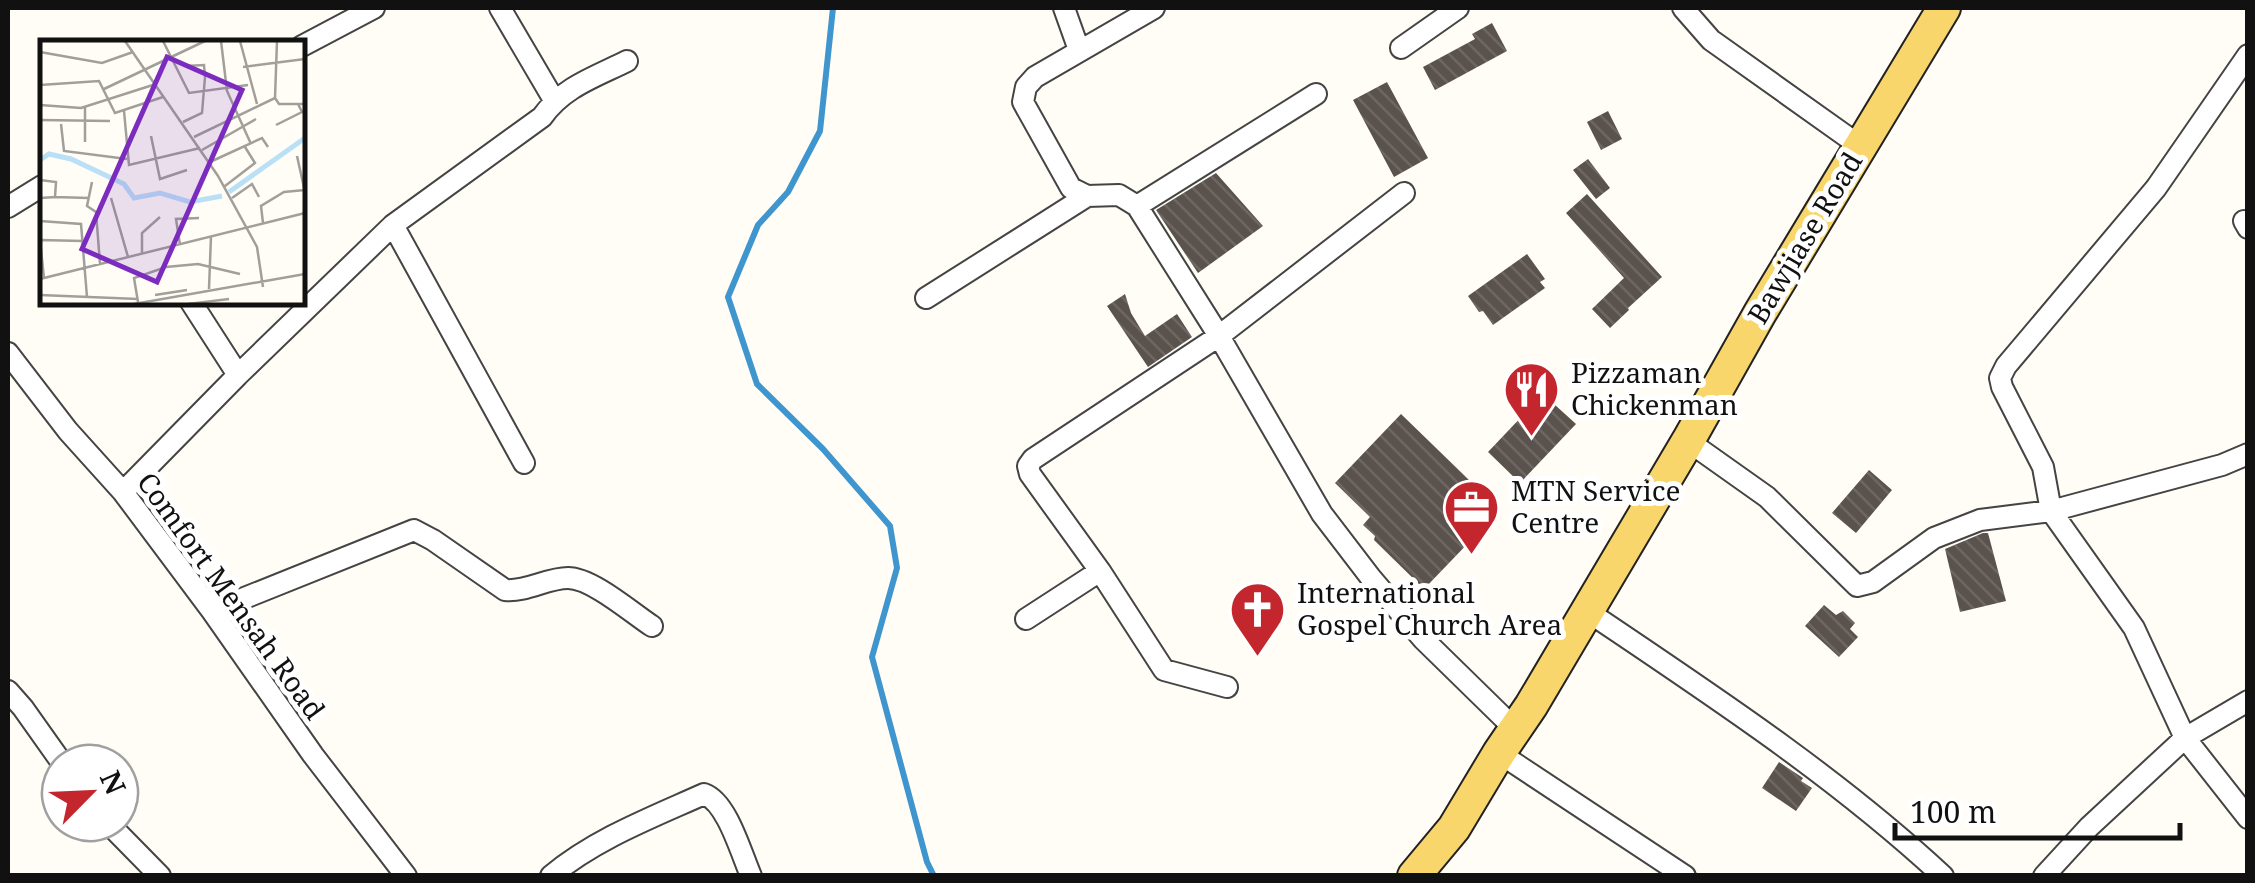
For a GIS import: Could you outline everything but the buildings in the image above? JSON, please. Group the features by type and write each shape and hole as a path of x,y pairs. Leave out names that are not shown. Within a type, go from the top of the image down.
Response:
{"main road":[{"name":"Bawjiase Road","path":"1414,876 1454,828 1587,611 1760,312 1943,8"}],"street":[{"path":"305,44 374,8"},
{"path":"500,8 554,100"},
{"path":"1064,8 1079,50"},
{"path":"1154,8 1035,77 1026,88 1023,102 1071,188 1087,196 1119,195 1138,206 1322,514 1507,741 1685,876"},
{"path":"1402,48 1458,8"},
{"path":"1683,8 1711,40 1860,146"},
{"path":"2248,55 2156,188 2000,378 2043,466 2051,511 2134,628 2186,738 2248,818"},
{"path":"124,492 393,225 542,117 554,100 627,61"},
{"path":"1138,206 1316,94"},
{"path":"8,207 40,187"},
{"path":"1227,687 1164,670 1028,466 1219,336 1404,194"},
{"path":"926,298 1087,196"},
{"path":"393,225 524,463"},
{"path":"194,305 238,375"},
{"name":"Comfort Mensah Road","path":"8,354 124,492 313,756 406,876"},
{"path":"1688,441 1767,497 1857,586 1874,582 1934,538 1980,520 2051,511 2222,465 2248,454"},
{"path":"212,611 414,530 505,590 570,578 589,584 652,626"},
{"path":"1026,619 1100,571"},
{"path":"1587,611 1776,740 1900,836 1943,876"},
{"path":"8,691 48,743"},
{"path":"2044,876 2089,827 2186,738 2248,701"},
{"path":"551,876 621,832 704,794 714,798 724,813 750,876"},
{"path":"128,843 160,876"}],"waterway":[{"path":"833,8 820,131 788,192 758,225 728,297 757,384 823,449 890,526 897,568 872,657 934,876"}],"place":[{"name":"Pizzaman Chickenman","path":"1532,438"},
{"name":"MTN Service Centre","path":"1472,556"},
{"name":"International Gospel Church Area","path":"1258,658"}]}
